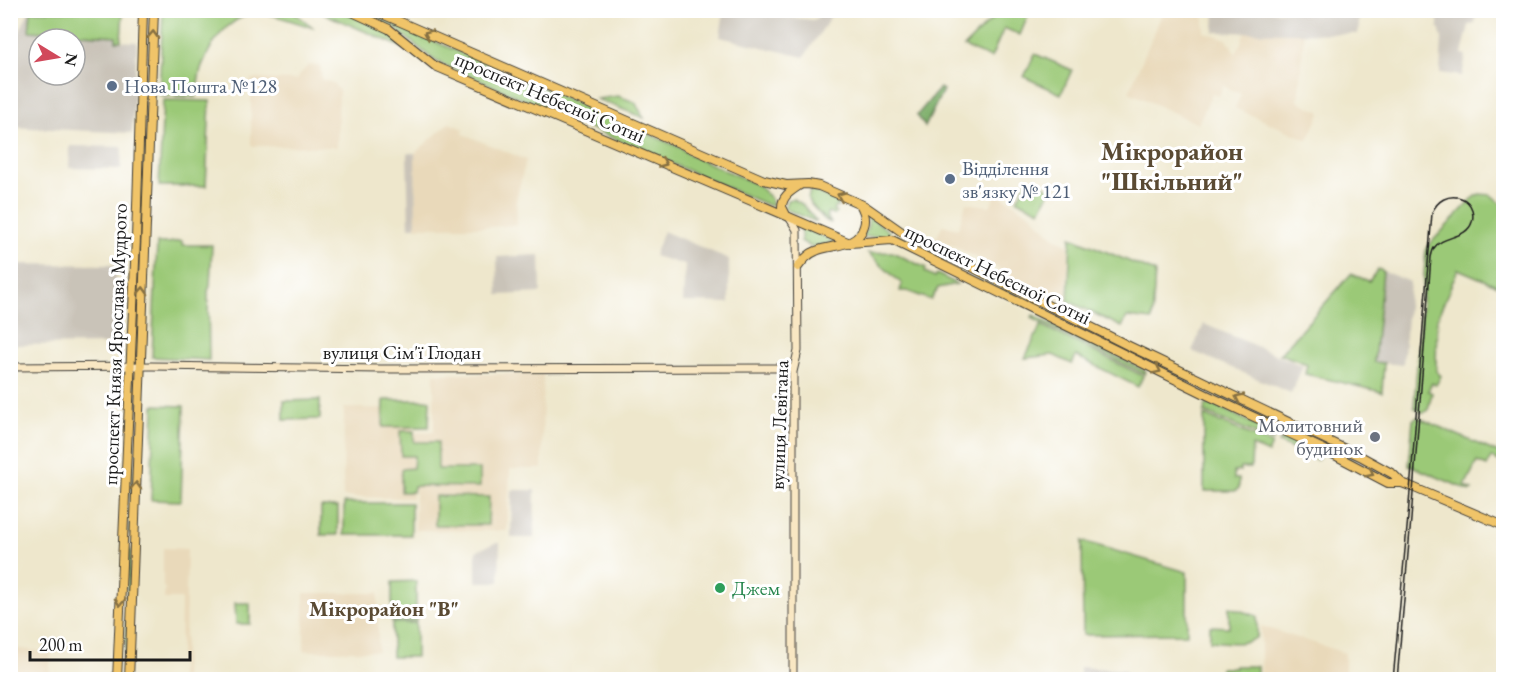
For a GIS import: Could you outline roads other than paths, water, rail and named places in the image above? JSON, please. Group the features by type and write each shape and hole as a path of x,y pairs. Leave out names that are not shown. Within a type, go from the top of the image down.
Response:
{"main road":[{"name":"проспект Князя Ярослава Мудрого","path":"117,680 131,366 143,10"},
{"name":"проспект Князя Ярослава Мудрого","path":"129,680 154,10"},
{"name":"проспект Небесної Сотні","path":"348,10 389,29 435,66 850,243 892,240 1207,395 1325,450 1388,483 1402,483 1503,526"},
{"name":"проспект Небесної Сотні","path":"374,10 764,180 786,185 819,186 865,206 902,232 1129,346 1362,457 1394,474 1402,483"},
{"name":"вулиця Левітана","path":"788,216 782,207 784,198 801,184"},
{"path":"798,267 804,258 819,249 850,243 858,238 866,221 860,204"},
{"path":"1125,354 1129,346"},
{"path":"123,544 133,544"}],"street":[{"name":"вулиця Левітана","path":"788,216 797,230 798,267 798,351 793,368 793,680"},
{"name":"вулиця Сім'ї Глодан","path":"10,367 793,368"}],"tram line":[{"path":"1393,680 1432,213 1443,199 1458,197 1470,205 1473,213 1472,222 1465,231 1438,244 1433,249 1431,257 1397,680"}],"place":[{"name":"Нова Пошта №128","path":"112,86"},
{"name":"Відділення зв'язку № 121","path":"950,179"},
{"name":"Молитовний будинок","path":"1375,437"},
{"name":"Джем","path":"720,588"}],"district":[{"name":"Мікрорайон \"Шкільний\"","path":"1172,166"},
{"name":"Мікрорайон \"В\"","path":"384,608"}]}
